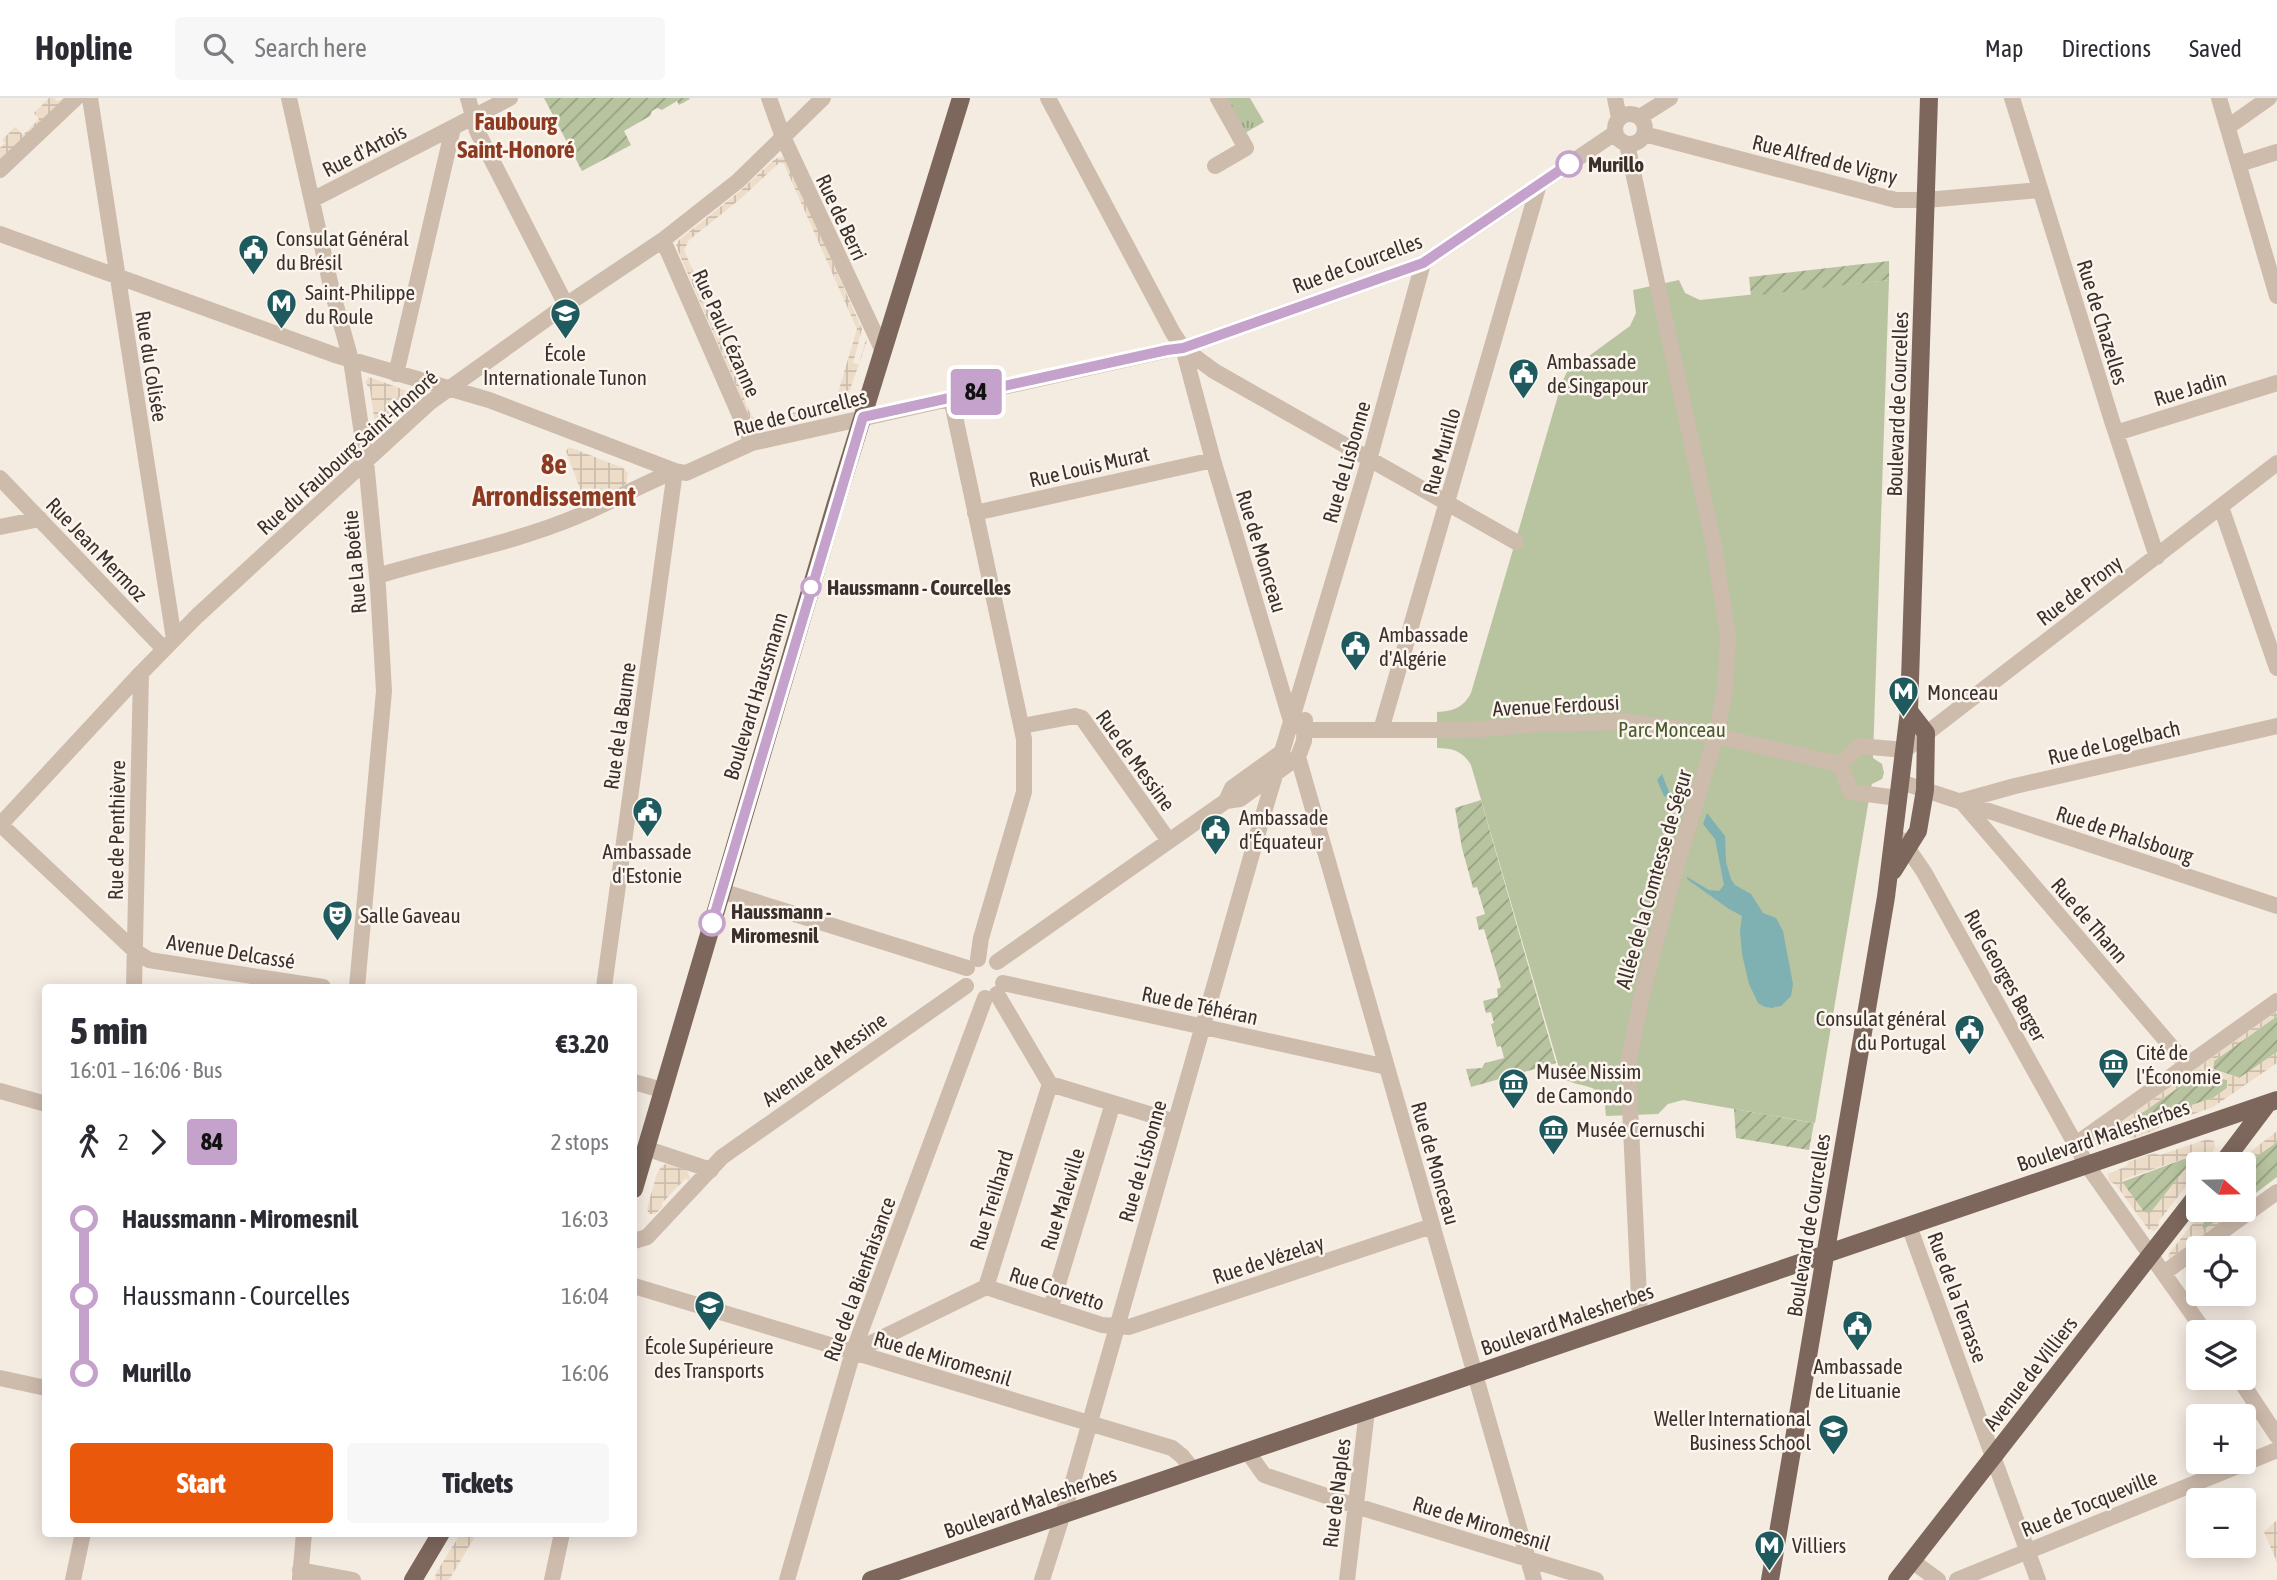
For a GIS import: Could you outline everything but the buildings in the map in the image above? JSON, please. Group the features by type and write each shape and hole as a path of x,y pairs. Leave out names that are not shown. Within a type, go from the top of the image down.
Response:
{"main road":[{"name":"Boulevard Haussmann","path":"637,1178 863,417 961,98"},
{"name":"Boulevard de Courcelles","path":"1770,1580 1889,877 1905,750 1909,711 1929,98"},
{"path":"1889,877 1918,831 1925,790 1926,733 1909,711"},
{"path":"2231,1152 2274,1098"},
{"name":"Boulevard Malesherbes","path":"871,1580 2087,1165 2274,1098"},
{"name":"Avenue de Villiers","path":"1897,1580 2186,1209"},
{"path":"413,1580 439,1537"}],"street":[{"path":"0,170 76,98"},
{"name":"Rue du Colisée","path":"90,98 169,644"},
{"name":"Rue La Boétie","path":"289,98 351,360 366,461 377,576 384,691 357,984"},
{"path":"468,98 477,131 566,305"},
{"name":"Rue d'Artois","path":"312,200 510,98"},
{"name":"Rue de Berri","path":"769,98 783,137 883,351"},
{"name":"Rue du Faubourg Saint-Honoré","path":"0,825 169,644 429,403 566,305 663,240 738,181 823,98"},
{"path":"1048,98 1173,333 1175,349 1516,542"},
{"path":"1215,166 1246,148 1217,98"},
{"name":"Allée de la Comtesse de Ségur","path":"1615,98 1620,132 1631,168 1724,599 1728,636 1728,662 1716,736 1679,854 1643,990 1627,1073 1640,1318"},
{"path":"1640,117 1670,98"},
{"name":"Rue de Chazelles","path":"2012,98 2157,557"},
{"path":"2219,98 2277,296"},
{"path":"2228,127 2269,98"},
{"path":"1620,132 1628,114 1640,117 1644,124 1644,134"},
{"path":"396,374 453,128"},
{"name":"Rue de Courcelles","path":"377,576 497,543 577,517 646,483 676,471 686,473 752,443 1206,340 1423,263 1620,132 1637,143 1644,134"},
{"name":"Rue Alfred de Vigny","path":"1644,134 1896,200 2040,190"},
{"path":"2239,164 2277,152"},
{"name":"Rue Murillo","path":"1381,730 1539,184"},
{"path":"0,234 351,360 489,400 676,471"},
{"name":"Rue Paul Cézanne","path":"663,240 752,443"},
{"name":"Rue de Lisbonne","path":"1290,755 1304,741 1298,726 1306,672 1423,263"},
{"name":"Rue de Monceau","path":"1175,349 1191,378 1213,460 1298,726"},
{"name":"Rue Jadin","path":"2116,433 2277,383"},
{"path":"951,398 1024,738 1024,792 981,938 972,964 964,974 966,986 972,995 995,992"},
{"name":"Rue Louis Murat","path":"975,513 1213,460"},
{"name":"Rue de Prony","path":"1905,750 2277,463"},
{"name":"Rue de la Baume","path":"604,984 676,471"},
{"name":"Rue Jean Mermoz","path":"0,478 169,644"},
{"path":"2221,507 2277,668"},
{"path":"0,527 40,519"},
{"name":"Rue de Penthièvre","path":"134,984 141,673"},
{"name":"Rue de Messine","path":"1022,726 1075,716 1082,718 1169,841"},
{"name":"Avenue Ferdousi","path":"1298,726 1437,730 1628,722 1716,736 1840,764"},
{"name":"Rue de Logelbach","path":"1961,801 2015,786 2277,726"},
{"path":"1900,790 1851,792 1840,764 1859,746 1905,750"},
{"path":"997,962 1226,801 1240,799 1276,773 1290,755"},
{"path":"1226,801 1232,789 1290,755"},
{"name":"Rue de Monceau","path":"1290,755 1387,1067 1534,1580"},
{"name":"Rue de Lisbonne","path":"1042,1580 1276,773"},
{"name":"Rue de Phalsbourg","path":"1900,790 1925,790 1961,801 2277,906"},
{"name":"Rue de Thann","path":"1961,801 2187,1065"},
{"path":"0,825 135,951"},
{"name":"Rue Georges Berger","path":"1894,829 1924,872 2087,1165 2197,1320"},
{"path":"721,891 972,964 988,958 997,962 1003,971 995,992"},
{"name":"Avenue Delcassé","path":"135,951 149,960 304,984"},
{"name":"Avenue de Messine","path":"637,1240 647,1237 722,1157 966,986"},
{"path":"995,992 1050,1084 1175,1122"},
{"name":"Rue de Téhéran","path":"995,992 1202,1027 1387,1067"},
{"name":"Rue de la Bienfaisance","path":"787,1580 853,1352 995,992"},
{"path":"2076,1144 2277,1002"},
{"path":"637,1083 662,1090"},
{"name":"Rue Treilhard","path":"986,1287 1050,1084"},
{"path":"0,1091 42,1103"},
{"name":"Rue Maleville","path":"1051,1307 1114,1103"},
{"path":"645,1148 710,1170"},
{"path":"2216,1236 2277,1192"},
{"name":"Rue de Vézelay","path":"1116,1327 1129,1327 1432,1226"},
{"name":"Rue de la Terrasse","path":"1909,1226 2038,1580"},
{"path":"2164,1273 2186,1257"},
{"name":"Rue de Miromesnil","path":"637,1287 1172,1448 1194,1470"},
{"path":"853,1352 986,1287"},
{"name":"Rue Corvetto","path":"986,1287 1102,1325 1116,1327"},
{"path":"0,1378 42,1387"},
{"path":"2247,1390 2277,1436"},
{"name":"Rue de Naples","path":"1347,1580 1367,1411"},
{"name":"Rue de Tocqueville","path":"1956,1580 2277,1450"},
{"name":"Rue de Miromesnil","path":"1247,1451 1264,1475 1596,1580"},
{"path":"73,1580 82,1537"},
{"path":"304,1537 300,1575 353,1580"},
{"path":"552,1580 561,1537"},
{"path":"1912,1561 1938,1580"}],"green space":[{"path":"544,98 690,99 679,105 677,101 662,110 657,108 652,111 650,116 624,131 631,145 582,171"},
{"path":"1225,98 1250,98 1264,122 1245,133"},
{"path":"1889,261 1889,280 1751,296 1749,277"},
{"name":"Parc Monceau","path":"1679,280 1685,293 1700,300 1889,280 1873,758 1882,764 1884,773 1882,779 1871,787 1815,1123 1683,1100 1668,1104 1658,1114 1606,1116 1605,1104 1598,1091 1562,1078 1471,765 1457,751 1437,748 1437,712 1457,708 1471,693 1567,372 1630,326 1636,313 1633,290"},
{"path":"1481,800 1556,1063 1471,1087 1466,1069 1482,1068 1485,1063 1504,1058 1501,1046 1497,1047 1491,1012 1486,1013 1483,1001 1498,997 1497,989 1501,987 1484,929 1479,930 1476,917 1485,914 1477,887 1473,888 1455,808"},
{"path":"2277,1016 2277,1052 2240,1078 2213,1069 2214,1061"},
{"path":"2202,1071 2227,1080 2227,1089 2213,1098 2127,1126 2129,1122"},
{"path":"1734,1109 1814,1123 1809,1150 1736,1138"},
{"path":"2277,1142 2277,1177 2256,1193 2256,1157"},
{"path":"2186,1158 2186,1168 2150,1214 2144,1212 2122,1182"},
{"path":"2204,1222 2214,1222 2203,1230"}],"shaded area":[{"path":"49,98 57,101 65,98 0,160 0,148 5,143 2,140 15,127 23,135 39,119 34,113"},
{"path":"782,157 788,161 862,329 853,363 859,364 841,410 762,427 751,421 676,246 679,240 775,159","holes":["779,163 784,164 857,329 837,396 826,406 763,419 751,415 744,399 747,397 684,250 689,240 739,200"]},
{"path":"369,377 415,396 375,432 371,427 375,424 370,389 365,382"},
{"path":"569,447 623,468 628,473 626,484 586,505 566,451"},
{"path":"2277,1011 2277,1016 2214,1061 2212,1066 2215,1070 2239,1078 2277,1052 2277,1063 2213,1107 2132,1139 2128,1136 2098,1147 2095,1145 2096,1140","holes":["2200,1072 2227,1080 2228,1087 2213,1098 2128,1126 2129,1122"]},
{"path":"2277,1131 2277,1142 2256,1157 2256,1152 2250,1152"},
{"path":"2208,1139 2214,1141 2215,1148 2212,1152 2186,1152 2186,1158 2124,1179 2122,1182 2144,1212 2150,1213 2186,1168 2186,1186 2154,1231 2148,1229 2116,1185 2109,1181 2108,1174 2127,1166 2128,1162 2154,1153 2160,1155"},
{"path":"666,1164 687,1170 689,1180 685,1179 655,1214 649,1214 647,1209 657,1173"},
{"path":"2194,1222 2204,1222 2203,1230 2214,1222 2222,1222 2202,1236 2186,1236 2186,1247 2169,1259 2168,1255"},
{"path":"2277,1520 2277,1562 2264,1532"},
{"path":"458,1537 475,1537 449,1580 435,1580 436,1573"}],"water":[{"path":"1662,774 1669,792 1685,799 1683,804 1664,796 1657,780"},
{"path":"1707,813 1725,836 1726,862 1731,879 1735,885 1751,894 1763,913 1776,918 1783,931 1793,984 1791,996 1781,1006 1765,1007 1758,1003 1749,984 1742,954 1742,916 1687,879 1709,890 1719,891 1724,885 1715,839 1703,824"}],"bus line":[{"name":"84","path":"712,923 863,417 1183,348 1394,274 1438,255 1569,164"}],"place":[{"name":"Murillo","path":"1569,164"},
{"name":"Consulat Général du Brésil","path":"253,277"},
{"name":"Saint-Philippe du Roule","path":"282,331"},
{"name":"École Internationale Tunon","path":"565,340"},
{"name":"Ambassade de Singapour","path":"1524,400"},
{"name":"Haussmann - Courcelles","path":"811,587"},
{"name":"Ambassade d'Algérie","path":"1356,673"},
{"name":"Monceau","path":"1904,719"},
{"name":"Ambassade d'Estonie","path":"647,838"},
{"name":"Ambassade d'Équateur","path":"1216,856"},
{"name":"Haussmann - Miromesnil","path":"712,923"},
{"name":"Salle Gaveau","path":"337,942"},
{"name":"Consulat général du Portugal","path":"1969,1057"},
{"name":"Cité de l'Économie","path":"2113,1091"},
{"name":"Musée Nissim de Camondo","path":"1513,1110"},
{"name":"Musée Cernuschi","path":"1553,1156"},
{"name":"École Supérieure des Transports","path":"709,1333"},
{"name":"Ambassade de Lituanie","path":"1858,1353"},
{"name":"Weller International Business School","path":"1834,1457"},
{"name":"Villiers","path":"1769,1572"}],"district":[{"name":"Faubourg Saint-Honoré","path":"516,135"},
{"name":"8e Arrondissement","path":"554,480"}]}
